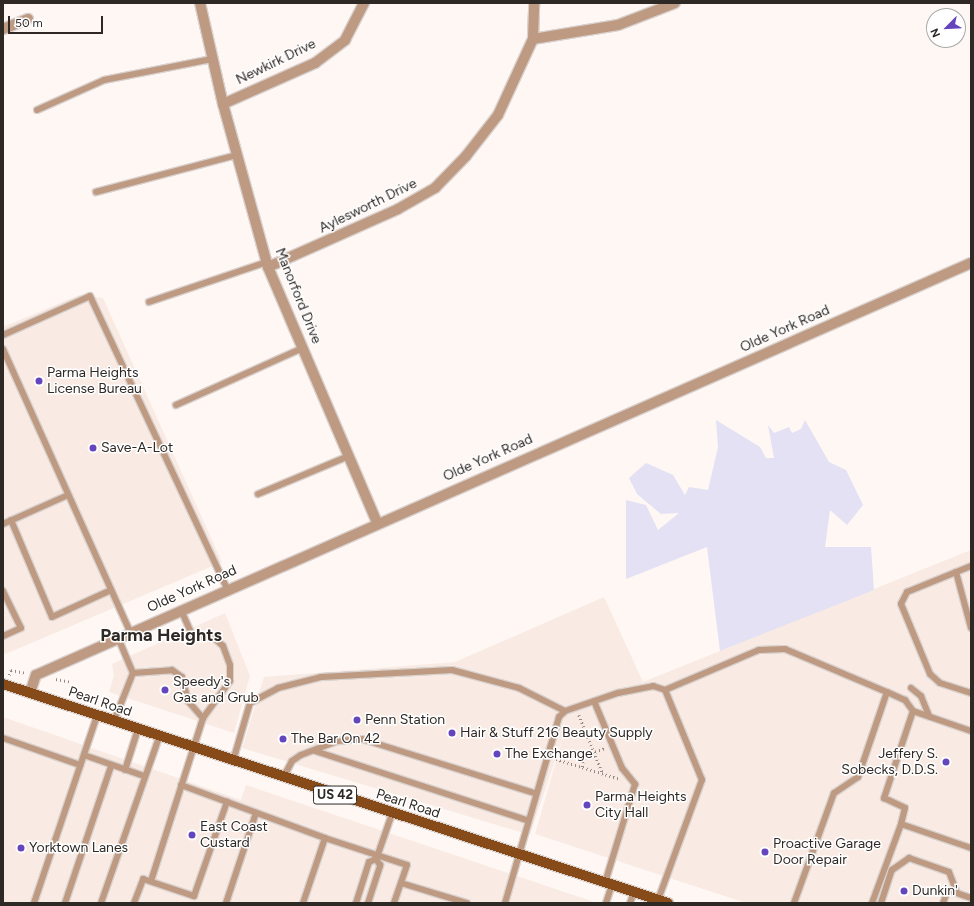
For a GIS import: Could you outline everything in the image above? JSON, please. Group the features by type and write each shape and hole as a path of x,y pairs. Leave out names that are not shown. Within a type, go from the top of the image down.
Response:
{"main road":[{"name":"Pearl Road","path":"3,684 392,814 634,892 647,900 663,901"}],"street":[{"name":"Manorford Drive","path":"200,3 223,104 268,264 377,522"},
{"name":"Newkirk Drive","path":"223,104 314,63 345,40 364,3"},
{"name":"Aylesworth Drive","path":"268,264 398,209 435,188 466,156 498,114 533,39 534,3"},
{"path":"533,39 618,24 676,3"},
{"path":"3,29 28,18"},
{"name":"Olde York Road","path":"30,693 36,675 130,632 377,522 971,263"}],"lane":[{"path":"37,110 104,80 212,59"},
{"path":"96,192 237,155"},
{"path":"149,302 268,264"},
{"path":"3,335 90,296 227,589"},
{"path":"176,405 303,348"},
{"path":"3,349 130,632"},
{"path":"258,494 349,456"},
{"path":"3,524 68,495"},
{"path":"11,520 52,617 111,590"},
{"path":"971,566 906,592 901,604 930,674 940,683 971,693"},
{"path":"956,572 971,628"},
{"path":"3,590 21,628 3,636"},
{"path":"151,881 181,785 196,749 203,718 230,681 230,665 223,646 213,637 193,637 181,610"},
{"path":"114,721 133,673 118,638"},
{"path":"505,903 534,793 559,717 565,711 594,701 653,686 665,690 759,650 785,649 905,700 913,711 971,731"},
{"path":"133,673 172,670 182,677 188,701 203,718"},
{"path":"233,761 250,703 278,688 321,677 452,670 519,688 565,711"},
{"path":"911,688 921,696 929,716"},
{"path":"663,901 702,780 665,690"},
{"path":"796,903 834,793 858,777 887,692"},
{"path":"594,701 615,746 622,768 635,784 608,884 606,903"},
{"path":"872,903 901,824 905,808 884,798 913,711"},
{"path":"34,903 97,716"},
{"path":"125,770 138,729"},
{"path":"101,903 144,776 160,737"},
{"path":"3,738 80,765"},
{"path":"283,778 296,758 338,741 362,739 534,793"},
{"path":"315,751 526,820"},
{"path":"84,755 144,776"},
{"path":"65,903 112,766"},
{"path":"181,785 377,857 407,865 394,903"},
{"path":"134,903 143,879 194,896 227,802"},
{"path":"226,903 256,813"},
{"path":"356,903 369,862 377,857 392,814"},
{"path":"901,824 971,848"},
{"path":"303,903 325,838"},
{"path":"368,903 380,865 377,857"},
{"path":"881,903 892,870 900,861 910,858 949,872 957,893"},
{"path":"401,883 467,903"},
{"path":"943,903 948,890 971,898"},
{"path":"630,903 634,892"}],"path":[{"path":"576,707 603,774"},
{"path":"582,767 584,756 594,751 615,746"},
{"path":"546,756 635,784"}],"shaded area":[{"path":"79,295 103,298 222,562 3,655 3,327"},
{"path":"716,420 760,447 766,458 774,458 768,425 774,433 789,427 792,433 801,429 805,420 829,462 846,470 863,505 847,525 830,510 825,547 871,547 874,590 720,651 707,547 626,579 626,500 646,505 658,530 679,513 661,514 637,494 629,478 646,463 673,475 685,495 689,487 708,490 718,447"},
{"path":"971,550 971,886 964,903 746,903 535,834 563,737 530,835 242,748 264,677 455,662 604,597 643,682"},
{"path":"225,613 250,676 234,733 109,692 114,676 112,664"},
{"path":"3,717 241,800 246,785 597,903 3,903"}],"place":[{"name":"Parma Heights License Bureau","path":"39,381"},
{"name":"Save-A-Lot","path":"93,448"},
{"name":"Speedy's Gas and Grub","path":"165,690"},
{"name":"Penn Station","path":"357,720"},
{"name":"Hair & Stuff 216 Beauty Supply","path":"452,733"},
{"name":"The Bar On 42","path":"283,739"},
{"name":"The Exchange","path":"497,754"},
{"name":"Jeffery S. Sobecks, D.D.S.","path":"946,762"},
{"name":"Parma Heights City Hall","path":"587,805"},
{"name":"East Coast Custard","path":"192,835"},
{"name":"Yorktown Lanes","path":"21,848"},
{"name":"Proactive Garage Door Repair","path":"765,852"},
{"name":"Dunkin'","path":"904,891"}],"district":[{"name":"Parma Heights","path":"161,635"}]}
